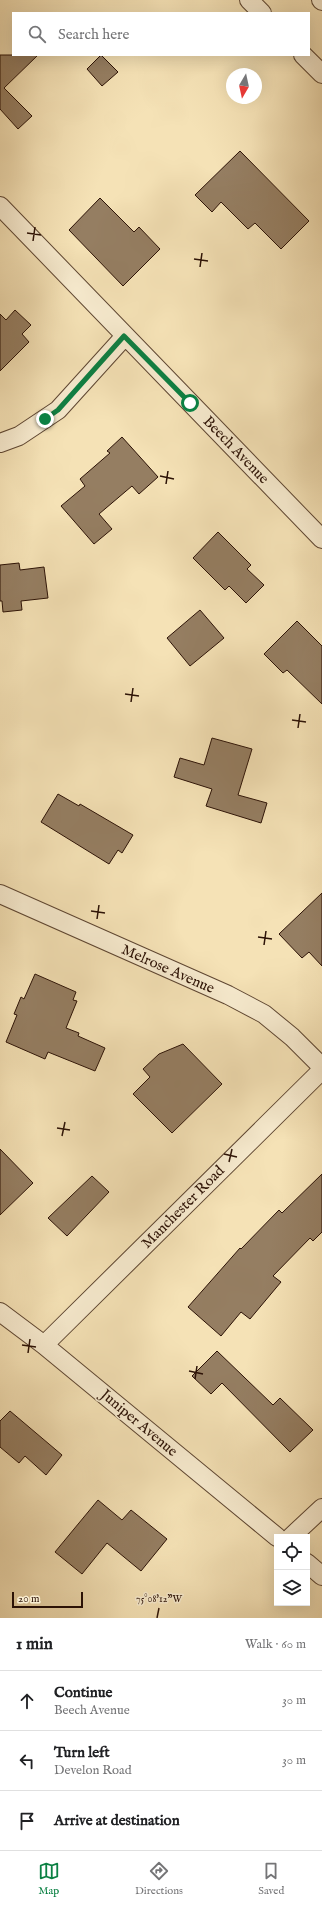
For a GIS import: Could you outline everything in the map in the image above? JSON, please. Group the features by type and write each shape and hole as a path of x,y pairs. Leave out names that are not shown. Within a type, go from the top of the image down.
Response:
{"street":[{"path":"249,0 261,12"},
{"path":"304,56 322,74"},
{"name":"Beech Avenue","path":"0,206 124,336 322,538"},
{"path":"0,443 19,436 58,410 124,336"},
{"name":"Melrose Avenue","path":"0,894 228,995 264,1014 292,1037 322,1068"},
{"name":"Manchester Road","path":"44,1345 322,1068"},
{"name":"Juniper Avenue","path":"0,1312 44,1345 274,1535"},
{"path":"294,1534 322,1508"},
{"path":"310,1566 322,1576"}],"building":[{"path":"0,55 37,56 4,88 32,116 18,129 0,109"},
{"path":"100,56 102,56 118,72 102,86 87,69"},
{"path":"240,151 309,221 281,249 255,223 248,229 221,202 212,212 195,195"},
{"path":"100,198 134,232 139,227 160,249 123,286 69,230"},
{"path":"15,310 31,325 22,334 29,342 0,371 0,314 6,320"},
{"path":"122,437 158,477 139,494 132,486 99,514 112,529 94,544 61,506 85,486 80,479 110,453 107,451"},
{"path":"218,532 251,565 247,569 264,585 246,603 229,586 225,590 193,558"},
{"path":"19,563 20,570 44,567 48,598 21,601 22,610 3,612 2,601 0,601 0,565"},
{"path":"200,610 224,638 190,666 167,638"},
{"path":"297,621 322,646 322,704 287,670 283,673 264,654"},
{"path":"212,738 252,749 238,795 267,803 261,823 206,806 212,789 174,777 180,758 204,765"},
{"path":"58,794 79,806 80,804 133,835 122,853 118,850 109,864 41,822"},
{"path":"322,893 322,966 309,952 302,958 279,934"},
{"path":"35,974 76,992 73,1000 77,1001 66,1028 79,1033 78,1036 105,1048 95,1071 48,1052 45,1059 6,1042 17,1015 14,1014 21,997 24,999"},
{"path":"183,1044 222,1084 172,1133 133,1094 150,1077 143,1069 159,1054"},
{"path":"0,1149 33,1183 0,1215"},
{"path":"322,1174 322,1232 313,1241 310,1238 273,1276 281,1282 250,1319 241,1312 221,1336 188,1307 240,1248 241,1249 279,1210 282,1213"},
{"path":"92,1176 109,1192 67,1236 48,1218"},
{"path":"217,1351 273,1405 280,1398 313,1430 290,1452 222,1383 211,1394 192,1376"},
{"path":"10,1411 62,1455 46,1475 25,1456 19,1463 0,1447 0,1421"},
{"path":"98,1500 122,1520 131,1510 167,1539 141,1571 107,1543 82,1574 55,1552"}],"route":[{"path":"45,419 58,410 124,336 190,403"}]}
